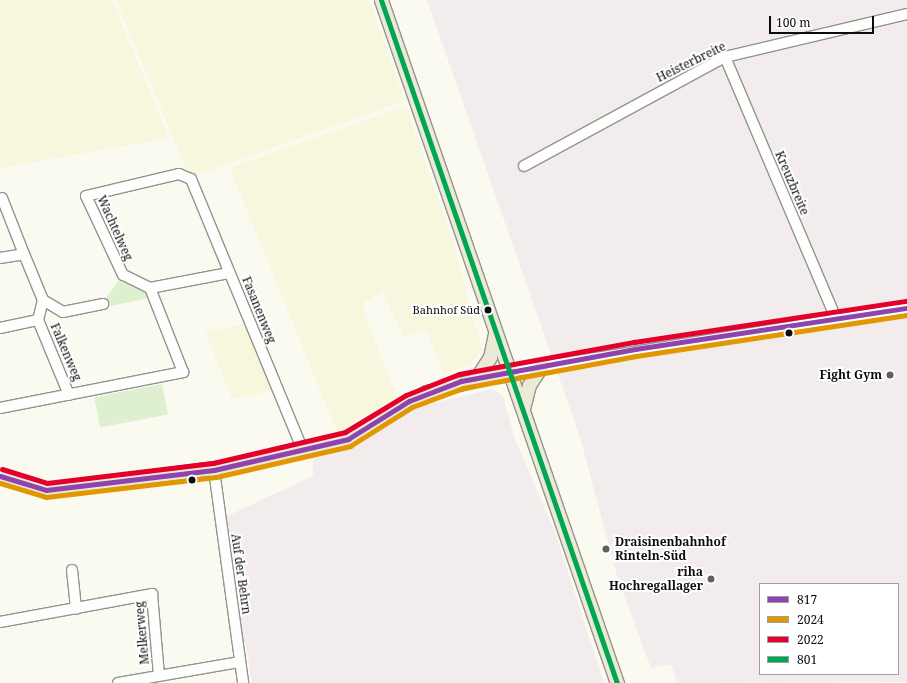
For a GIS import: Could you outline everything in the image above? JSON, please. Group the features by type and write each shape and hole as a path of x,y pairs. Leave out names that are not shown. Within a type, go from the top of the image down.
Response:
{"main road":[{"path":"381,0 495,334 617,683"},
{"path":"477,377 490,357 495,334"},
{"path":"523,411 529,385 542,365"},
{"path":"0,476 46,490 214,470 303,451 348,439 426,392 477,377 509,372"}],"street":[{"name":"Heisterbreite","path":"524,166 724,57 907,14"},
{"name":"Kreuzbreite","path":"724,57 836,319"},
{"name":"Wachtelweg","path":"150,288 123,275 86,196 179,174 191,179"},
{"name":"Fasanenweg","path":"191,179 303,451"},
{"path":"2,198 43,300"},
{"path":"0,258 24,254"},
{"path":"150,288 229,273"},
{"name":"Falkenweg","path":"0,408 113,387 183,372 150,288"},
{"name":"Falkenweg","path":"69,395 38,320 43,300 63,312 103,304"},
{"path":"509,372 542,365 907,308"},
{"name":"Falkenweg","path":"0,328 38,320"},
{"name":"Auf der Behrn","path":"214,470 243,683"},
{"path":"72,570 76,609"},
{"name":"Melkerweg","path":"0,622 152,594 159,675"},
{"path":"118,683 240,662"}],"shaded area":[{"path":"427,0 907,0 907,682 677,683 671,664 651,668 617,576 580,437"},
{"path":"493,389 503,396 514,437 555,532 604,683 252,683 246,645 239,636 223,518 313,476 313,455 370,434 421,406"}],"green space":[{"path":"0,0 112,0 169,138 0,168"},
{"path":"116,0 369,0 405,100 194,176 188,173"},
{"path":"406,106 454,245 482,350 471,364 444,374 426,329 403,337 383,291 365,302 363,311 397,397 337,432 230,168"},
{"path":"119,280 147,293 149,298 106,307 105,299"},
{"path":"246,324 274,390 232,399 205,332"},
{"path":"162,384 168,414 100,428 94,397"}],"transit line":[{"name":"801","path":"381,0 617,683"},
{"name":"2022","path":"2,469 47,483 213,463 345,432 406,395 459,374 634,342 906,301"},
{"name":"817","path":"0,476 46,490 214,470 348,439 409,401 461,381 635,349 907,308"},
{"name":"2024","path":"0,483 46,497 216,477 350,446 412,407 463,388 636,356 907,315"}],"place":[{"name":"Bahnhof Süd","path":"488,310"},
{"name":"Fight Gym","path":"890,375"},
{"name":"Draisinenbahnhof Rinteln-Süd","path":"606,549"},
{"name":"riha Hochregallager","path":"711,579"}]}
